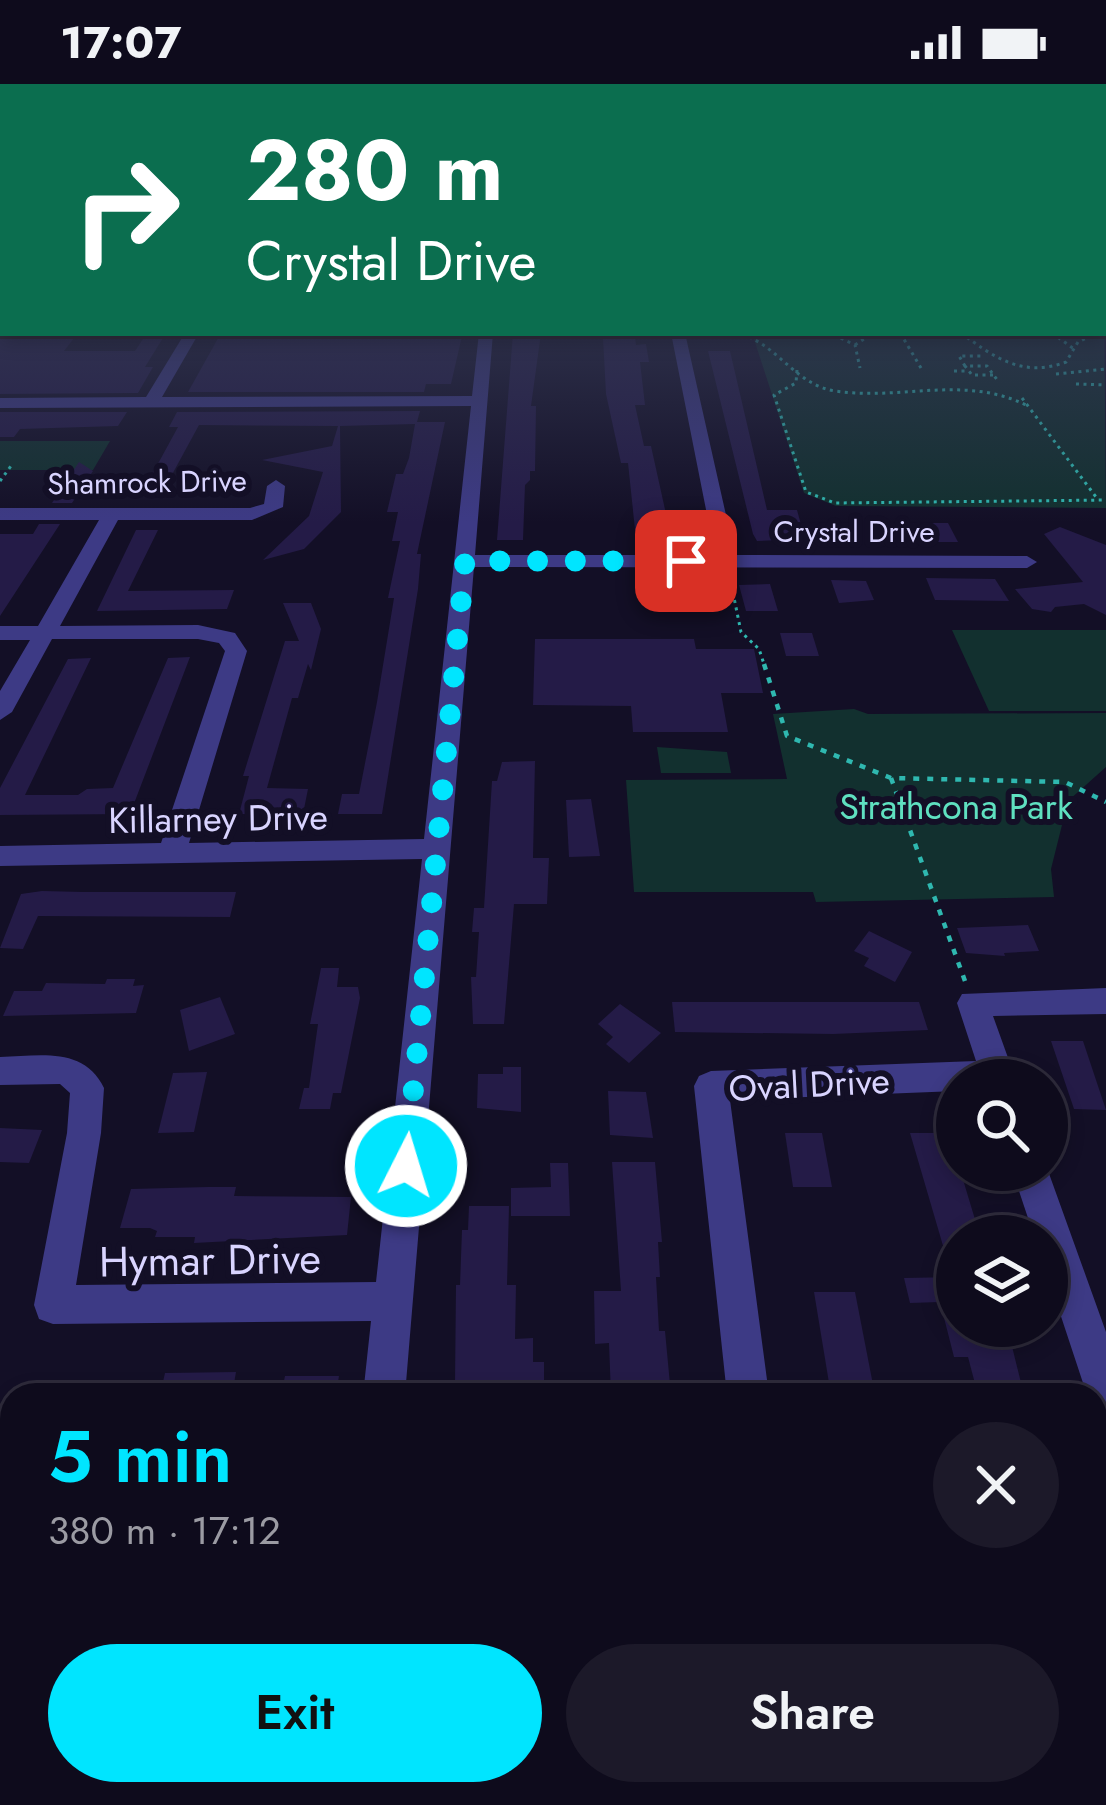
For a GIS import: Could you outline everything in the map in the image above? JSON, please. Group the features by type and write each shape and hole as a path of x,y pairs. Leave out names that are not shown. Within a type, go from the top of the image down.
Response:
{"street":[{"path":"151,402 175,362"},
{"path":"385,1383 483,362"},
{"path":"684,362 726,561"},
{"path":"0,403 478,401"},
{"name":"Shamrock Drive","path":"0,514 252,514 273,506 276,486"},
{"path":"0,712 112,514"},
{"name":"Crystal Drive","path":"465,561 1028,562"},
{"path":"0,633 198,632 227,638 236,651 171,856"},
{"name":"Killarney Drive","path":"0,856 437,849"},
{"path":"992,1059 973,1003 1106,1001"},
{"name":"Hymar Drive","path":"0,1070 67,1070 87,1088 84,1133 53,1305 393,1301"},
{"name":"Oval Drive","path":"747,1383 712,1086 936,1079"},
{"path":"1037,1191 1104,1383"}],"path":[{"path":"785,362 833,391 999,391 1028,406"},
{"path":"859,362 860,368"},
{"path":"918,362 921,368"},
{"path":"963,362 971,375 993,375"},
{"path":"986,362 998,382"},
{"path":"1000,362 1014,369 1050,369 1064,362"},
{"path":"954,371 987,366"},
{"path":"1050,369 1063,382"},
{"path":"1056,374 1106,369"},
{"path":"796,372 796,383 774,395 806,492 836,503 1106,500"},
{"path":"1076,384 1106,385"},
{"path":"1022,398 1096,497"},
{"path":"0,481 11,466"},
{"path":"726,561 741,632 759,649 787,736 891,778 1065,782 1106,802"},
{"path":"891,778 973,1003"}],"green space":[{"path":"762,362 1105,362 1106,508 836,506 804,493"},
{"path":"0,441 110,441 93,470 0,470"},
{"path":"952,630 1106,630 1106,711 989,711"},
{"name":"Strathcona Park","path":"854,709 868,714 1106,713 1106,767 1068,801 1051,869 1054,897 816,902 813,892 634,892 626,780 787,779 773,714"},
{"path":"657,747 727,752 731,773 661,773"}],"building":[{"path":"0,362 148,362 145,367 153,367 138,393 0,394"},
{"path":"205,362 456,362 451,384 426,384 424,392 188,392"},
{"path":"511,362 537,362 531,406 536,406 535,471 530,471 525,485 523,540 497,540"},
{"path":"604,362 640,362 645,405 635,405 644,446 651,446 668,523 676,523 680,546 656,546 655,539 636,539 628,463 621,463"},
{"path":"711,362 733,362 767,510 797,510 805,539 757,541"},
{"path":"420,411 417,422 445,422 417,554 421,554 418,589 382,814 338,814 342,794 359,794 400,541 392,541 398,512 387,512 396,474 403,474 409,458 415,424 340,426 341,512 304,549 263,560 309,516 323,472 262,460 332,446 338,426 199,425 162,493 142,493 178,427 169,427 177,412"},
{"path":"0,412 127,412 118,426 20,429 14,437 0,437"},
{"path":"79,462 93,471 72,503 52,503"},
{"path":"912,523 948,523 958,542 921,542"},
{"path":"39,524 60,524 0,616 0,534 33,534"},
{"path":"1060,527 1106,545 1106,615 1084,604 1055,607 1051,612 1032,609 1015,589 1083,582 1044,534"},
{"path":"136,530 158,530 128,591 234,590 227,609 97,611"},
{"path":"926,578 995,579 1009,601 935,600"},
{"path":"831,580 866,581 874,600 839,603"},
{"path":"770,584 778,611 746,611 739,585"},
{"path":"283,603 311,603 321,629 311,670 308,664 298,698 292,698 267,788 308,789 303,814 239,814 249,776 243,776 285,641 299,641"},
{"path":"780,633 812,633 819,656 786,656"},
{"path":"535,639 694,639 696,649 754,649 763,693 721,693 728,732 633,732 631,706 533,705"},
{"path":"190,657 130,814 0,815 0,788 68,659 91,658 25,795 78,795 87,789 113,788 168,658"},
{"path":"535,761 533,858 549,858 547,904 514,904 504,1024 473,1024 471,977 476,977 479,932 472,932 474,908 484,908 492,781 497,781 502,762"},
{"path":"591,799 600,856 569,857 566,800"},
{"path":"236,892 230,917 38,916 23,949 0,948 21,894"},
{"path":"1028,925 1039,951 1005,956 966,953 957,928"},
{"path":"869,931 912,952 895,982 864,966 869,958 854,951"},
{"path":"321,968 339,968 337,987 358,987 360,998 341,1093 333,1093 330,1109 299,1109 304,1088 309,1088 318,1024 310,1024"},
{"path":"107,979 135,979 133,986 144,985 136,1013 3,1016 14,991 42,991 46,983 105,984"},
{"path":"220,997 235,1034 189,1051 180,1010"},
{"path":"672,1002 919,1002 928,1030 675,1032"},
{"path":"620,1004 661,1033 629,1063 606,1044 613,1037 598,1024"},
{"path":"1051,1041 1083,1041 1106,1110 1074,1109 1068,1091 1068,1059 1057,1059"},
{"path":"503,1067 521,1067 521,1112 477,1108 478,1074 503,1074"},
{"path":"207,1072 194,1132 158,1133 173,1073"},
{"path":"608,1091 646,1092 653,1138 610,1135"},
{"path":"0,1128 42,1130 29,1163 0,1162"},
{"path":"785,1133 822,1133 832,1187 793,1187"},
{"path":"910,1133 936,1133 936,1191 966,1191 974,1215 936,1215 936,1222"},
{"path":"612,1162 655,1162 662,1242 658,1242 660,1277 656,1277 659,1331 665,1331 670,1383 611,1383 609,1343 595,1344 594,1291 621,1291"},
{"path":"550,1163 568,1163 570,1216 511,1216 511,1188 551,1187"},
{"path":"236,1187 234,1196 351,1197 347,1235 194,1243 195,1237 155,1237 157,1231 150,1228 120,1228 131,1189"},
{"path":"469,1206 509,1206 507,1285 516,1285 515,1339 533,1338 533,1362 544,1362 544,1383 455,1383 456,1285 460,1285 462,1230 468,1230"},
{"path":"936,1277 936,1302 910,1303 904,1278"},
{"path":"814,1292 855,1292 873,1383 829,1383"},
{"path":"951,1347 1012,1347 1021,1383 975,1383 968,1357 954,1357"},
{"path":"236,1372 234,1383 163,1383 165,1373"},
{"path":"285,1376 339,1376 338,1383 284,1383"}],"route":[{"path":"406,1166 465,561 686,561"}]}
